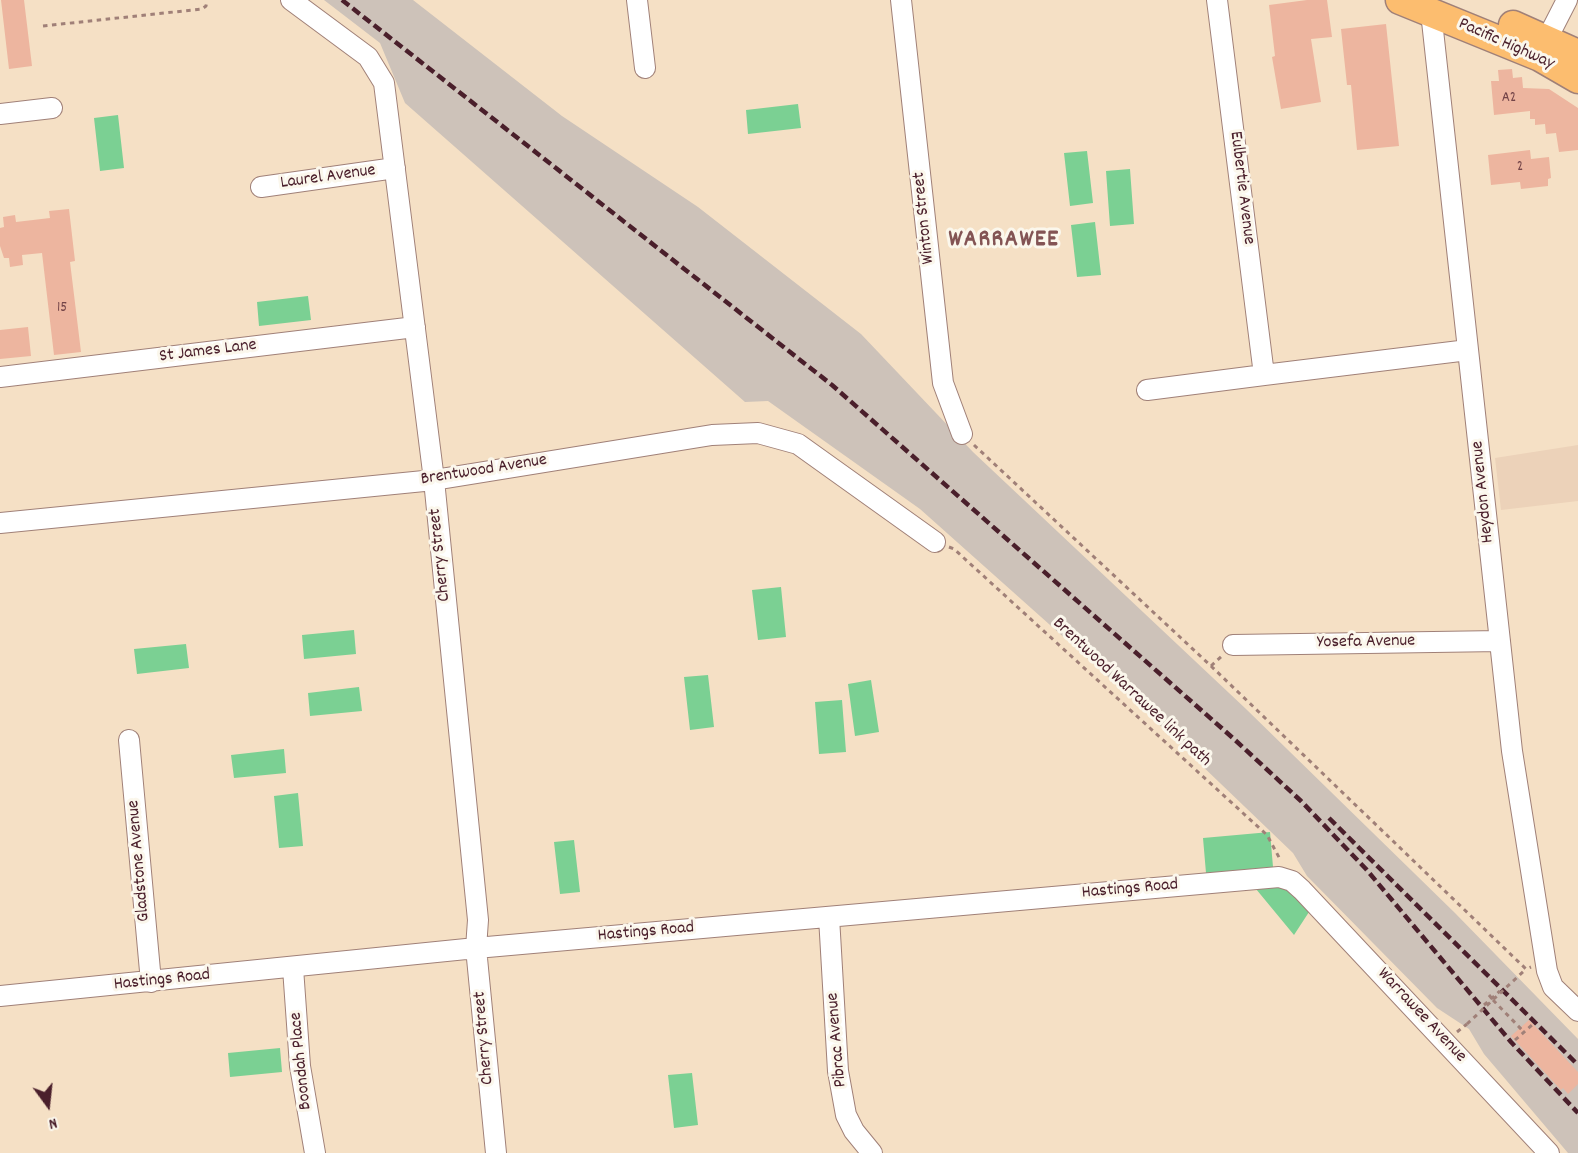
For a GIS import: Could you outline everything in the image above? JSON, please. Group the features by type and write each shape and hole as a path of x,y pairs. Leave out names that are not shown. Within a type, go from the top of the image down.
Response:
{"highway":[{"name":"Pacific Highway","path":"1400,0 1441,6 1547,39 1578,54"},
{"name":"Pacific Highway","path":"1441,6 1578,79"}],"street":[{"name":"Cherry Street","path":"291,0 368,57 378,71 386,92 434,480 478,920 476,948 496,1153"},
{"path":"637,0 645,68"},
{"name":"Winton Street","path":"901,0 943,383 962,434"},
{"name":"Eulbertie Avenue","path":"1218,0 1264,375"},
{"path":"1547,39 1568,0"},
{"name":"Heydon Avenue","path":"1441,6 1468,350 1512,751 1547,970 1553,987 1578,1011"},
{"path":"0,114 52,108"},
{"name":"Laurel Avenue","path":"261,187 395,168"},
{"name":"St James Lane","path":"0,377 415,327"},
{"path":"1146,390 1468,350"},
{"name":"Brentwood Avenue","path":"0,523 434,480 712,435 758,433 798,444 935,542"},
{"name":"Yosefa Avenue","path":"1233,645 1500,641"},
{"name":"Gladstone Avenue","path":"129,740 152,982"},
{"name":"Hastings Road","path":"0,996 476,948 1249,879 1279,877 1292,880"},
{"name":"Warrawee Avenue","path":"1292,880 1549,1153"},
{"name":"Pibrac Avenue","path":"829,917 838,1071 846,1115 872,1153"},
{"name":"Boondah Place","path":"293,968 300,1066 315,1153"}],"path":[{"path":"44,26 202,9 206,6 207,0"},
{"path":"962,434 1220,675 1526,969 1484,1005"},
{"name":"Brentwood Warrawee link path","path":"935,542 954,549 1267,835 1292,880"},
{"path":"1467,1024 1500,991"},
{"path":"1491,998 1524,1032"},
{"path":"1515,1040 1533,1024"}],"shaded area":[{"path":"324,0 413,0 562,116 698,207 861,334 973,452 1246,709 1455,913 1578,1039 1578,1153 1568,1153 1484,1054 1469,1029 1437,1008 1307,876 1293,853 1124,691 920,509 768,401 745,402 405,103 380,43"},
{"path":"1578,445 1578,501 1501,510 1495,458"}],"green space":[{"path":"798,104 801,128 748,134 746,110"},
{"path":"118,115 124,168 100,171 94,118"},
{"path":"1087,151 1093,203 1070,206 1064,153"},
{"path":"1130,169 1134,224 1110,226 1106,171"},
{"path":"1095,222 1101,275 1077,277 1071,225"},
{"path":"308,296 311,320 259,326 257,302"},
{"path":"781,587 786,637 758,640 752,590"},
{"path":"354,630 356,654 304,659 302,635"},
{"path":"186,644 189,668 137,674 134,649"},
{"path":"708,675 714,727 690,730 684,677"},
{"path":"871,680 879,732 855,736 848,684"},
{"path":"359,687 362,711 310,716 308,693"},
{"path":"842,700 846,752 819,754 815,702"},
{"path":"284,749 286,773 234,778 231,755"},
{"path":"298,793 303,846 279,848 274,796"},
{"path":"1270,832 1273,867 1206,873 1203,838"},
{"path":"574,840 580,892 560,894 554,842"},
{"path":"1276,887 1288,890 1309,912 1294,935 1256,889"},
{"path":"280,1048 282,1072 230,1077 228,1053"},
{"path":"692,1073 698,1125 674,1128 668,1075"}],"building":[{"path":"1,0 24,0 32,66 9,69"},
{"path":"1327,0 1332,37 1311,39 1321,102 1281,109 1272,57 1275,56 1269,5"},
{"path":"1386,24 1399,146 1357,150 1351,85 1347,85 1341,29"},
{"path":"1512,69 1513,78 1522,77 1523,88 1549,89 1578,108 1578,150 1559,152 1556,133 1546,134 1545,124 1535,125 1535,119 1530,119 1530,111 1494,115 1491,81 1499,81 1498,70"},
{"path":"1530,150 1531,159 1549,157 1551,178 1548,179 1548,186 1521,189 1520,182 1491,185 1488,155"},
{"path":"69,209 75,261 70,262 81,352 54,355 42,253 22,255 23,265 10,267 9,258 4,258 0,246 0,228 4,227 3,217 15,215 16,222 50,218 49,211"},
{"path":"28,327 31,356 0,359 0,330"},
{"path":"1529,1020 1578,1072 1578,1084 1568,1094 1563,1088 1561,1090 1511,1036"}],"railway":[{"path":"342,0 832,385 1234,739 1301,801 1366,869 1511,1042 1578,1113"},
{"path":"1329,818 1578,1065"}],"district":[{"name":"WARRAWEE","path":"1004,242"}]}
